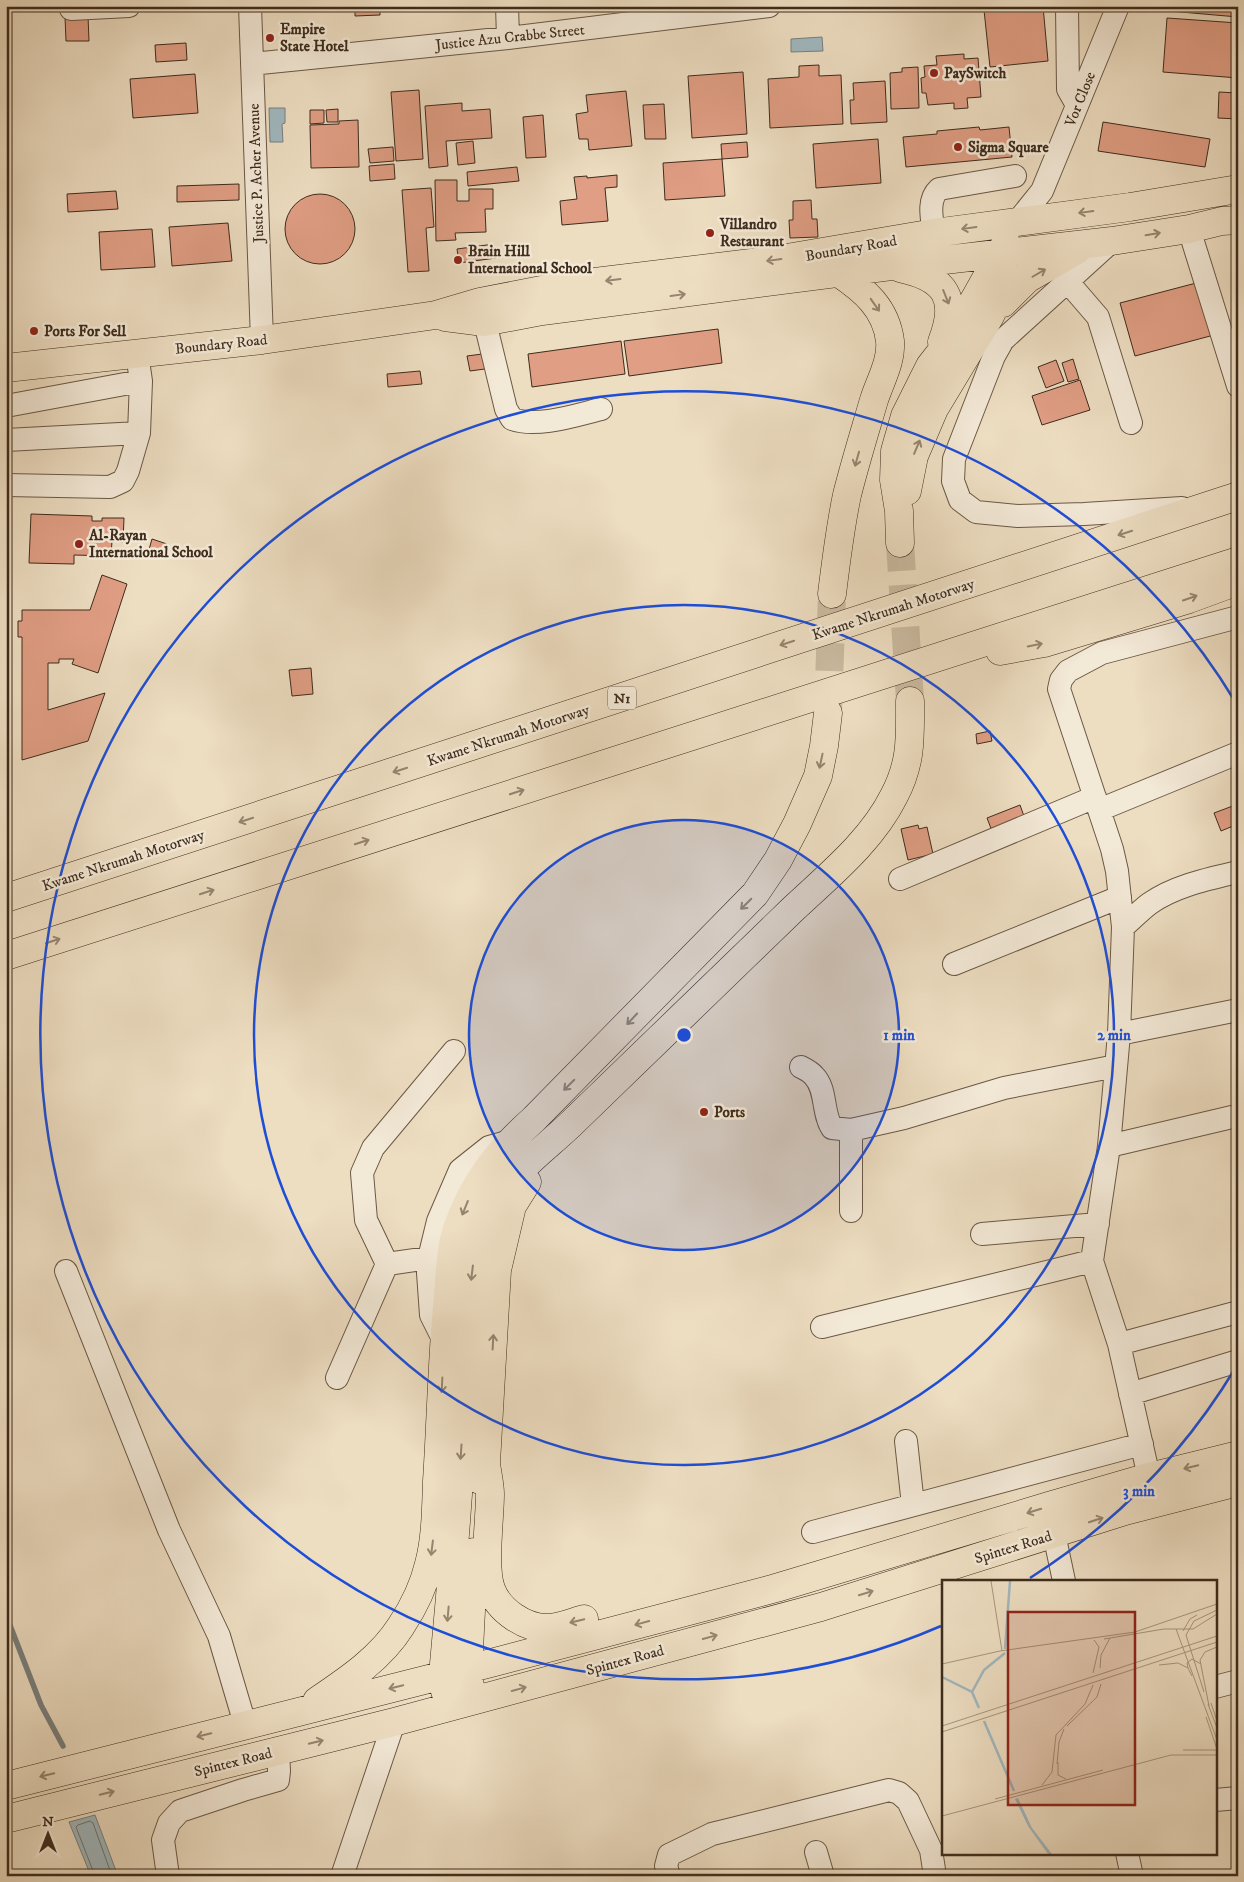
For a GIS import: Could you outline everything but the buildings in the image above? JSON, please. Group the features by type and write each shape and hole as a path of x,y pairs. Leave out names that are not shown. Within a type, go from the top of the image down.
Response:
{"main road":[{"name":"Boundary Road","path":"482,312 562,286 775,260 934,233 1130,207 1238,190"},
{"name":"Boundary Road","path":"6,368 262,340 436,315 542,311 891,266 1099,243 1189,229 1232,219"},
{"path":"900,543 899,511 894,480 895,451 905,416 930,366 955,334 1011,253 1029,220"},
{"path":"990,316 1027,279 1099,243"},
{"path":"899,511 909,485 914,456 934,409 990,316 1011,253"},
{"path":"891,266 911,270 925,276 937,283 946,293 950,308 947,329 938,356"},
{"path":"832,594 847,496 875,398 888,362 890,342 885,322 876,305 862,289 839,273"},
{"name":"Kwame Nkrumah Motorway","path":"6,898 1238,496"},
{"path":"6,956 1238,561"},
{"path":"934,658 967,657 1044,643 1189,599 1238,581"},
{"path":"459,1705 456,1672 462,1450 470,1287 474,1257 484,1225 498,1198 523,1167 549,1145 848,857 871,831 894,796 906,769 910,745 910,701"},
{"path":"306,1709 362,1668 386,1646 402,1626 421,1588 430,1564 436,1517 451,1255 456,1231 469,1198 489,1166 510,1141 603,1050 756,894 778,860 797,824 818,776 828,713"},
{"path":"603,1050 651,1047"},
{"path":"549,1145 512,1206 497,1270 486,1464 490,1491 488,1572 491,1589 500,1603 514,1617 530,1626 549,1628 852,1552 932,1542"},
{"name":"Spintex Road","path":"6,1786 456,1672 776,1588 1149,1477 1238,1454"},
{"path":"456,1672 477,1490 486,1464"},
{"name":"Spintex Road","path":"6,1819 394,1722 821,1607 1125,1511 1238,1482"}],"street":[{"path":"71,9 129,6"},
{"name":"Justice P. Acher Avenue","path":"250,6 262,340"},
{"path":"507,6 508,38"},
{"path":"1067,6 1068,89 1077,105"},
{"name":"Vor Close","path":"1029,220 1118,6"},
{"name":"Justice Azu Crabbe Street","path":"252,64 508,38 761,7"},
{"path":"934,233 931,210 934,194 939,189 1015,176"},
{"path":"1189,229 1238,386"},
{"path":"1099,243 1067,281 1003,340 994,356 954,459 953,481 960,500 976,512 1018,516 1208,506"},
{"path":"1067,281 1098,317 1130,423"},
{"path":"482,312 506,409 512,420 540,422 601,409"},
{"path":"6,485 110,487 123,481 128,472 139,433 142,381 137,354"},
{"path":"6,406 142,381"},
{"path":"6,440 139,433"},
{"path":"1149,1477 1119,1344 1092,1261 1108,1146 1119,1034 1122,927 1120,897 1112,849 1059,689 1061,680 1068,671 1102,654 1238,617"},
{"path":"900,878 1097,803 1238,753"},
{"path":"1122,927 1150,903 1173,891 1238,872"},
{"path":"954,964 1120,897"},
{"path":"1119,1034 1238,1010"},
{"path":"337,1378 387,1264 366,1220 362,1173 373,1148 454,1051"},
{"path":"801,1067 815,1076 822,1090 827,1120 832,1128 851,1130 904,1118 1004,1088 1116,1066"},
{"path":"1108,1146 1238,1117"},
{"path":"851,1130 851,1211"},
{"path":"445,1343 431,1315 428,1274 429,1258 438,1221 460,1170 489,1147 510,1141"},
{"path":"982,1234 1098,1224"},
{"path":"387,1264 429,1258"},
{"path":"822,1328 1092,1261"},
{"path":"66,1271 169,1530 219,1636 245,1724"},
{"path":"1119,1344 1238,1312"},
{"path":"1130,1394 1238,1362"},
{"path":"906,1441 913,1505"},
{"path":"812,1532 1142,1444"},
{"path":"1054,1534 1064,1580"},
{"path":"1216,1687 1238,1681"},
{"path":"342,1876 394,1722"},
{"path":"168,1876 163,1840 169,1823 174,1817 180,1811 278,1780 280,1771 278,1752"},
{"path":"669,1876 666,1866 669,1854 712,1834 889,1790 898,1793 908,1801 931,1850 935,1876"},
{"path":"1216,1800 1238,1798"},
{"path":"816,1852 823,1876"},
{"path":"1127,1854 1132,1876"}],"water":[{"path":"822,37 823,51 791,52 791,39"},
{"path":"269,108 285,108 285,123 282,124 283,142 270,142"},
{"path":"95,1815 118,1876 91,1876 69,1822"}],"waterway":[{"path":"6,1615 41,1705 63,1746"}],"tunnel":[{"path":"900,543 910,701"},
{"path":"828,713 832,594"}],"place":[{"name":"Empire State Hotel","path":"270,38"},
{"name":"PaySwitch","path":"934,73"},
{"name":"Sigma Square","path":"958,147"},
{"name":"Villandro Restaurant","path":"710,233"},
{"name":"Brain Hill International School","path":"458,260"},
{"name":"Ports For Sell","path":"34,331"},
{"name":"Al-Rayan International School","path":"79,544"},
{"name":"Ports","path":"704,1112"}]}
